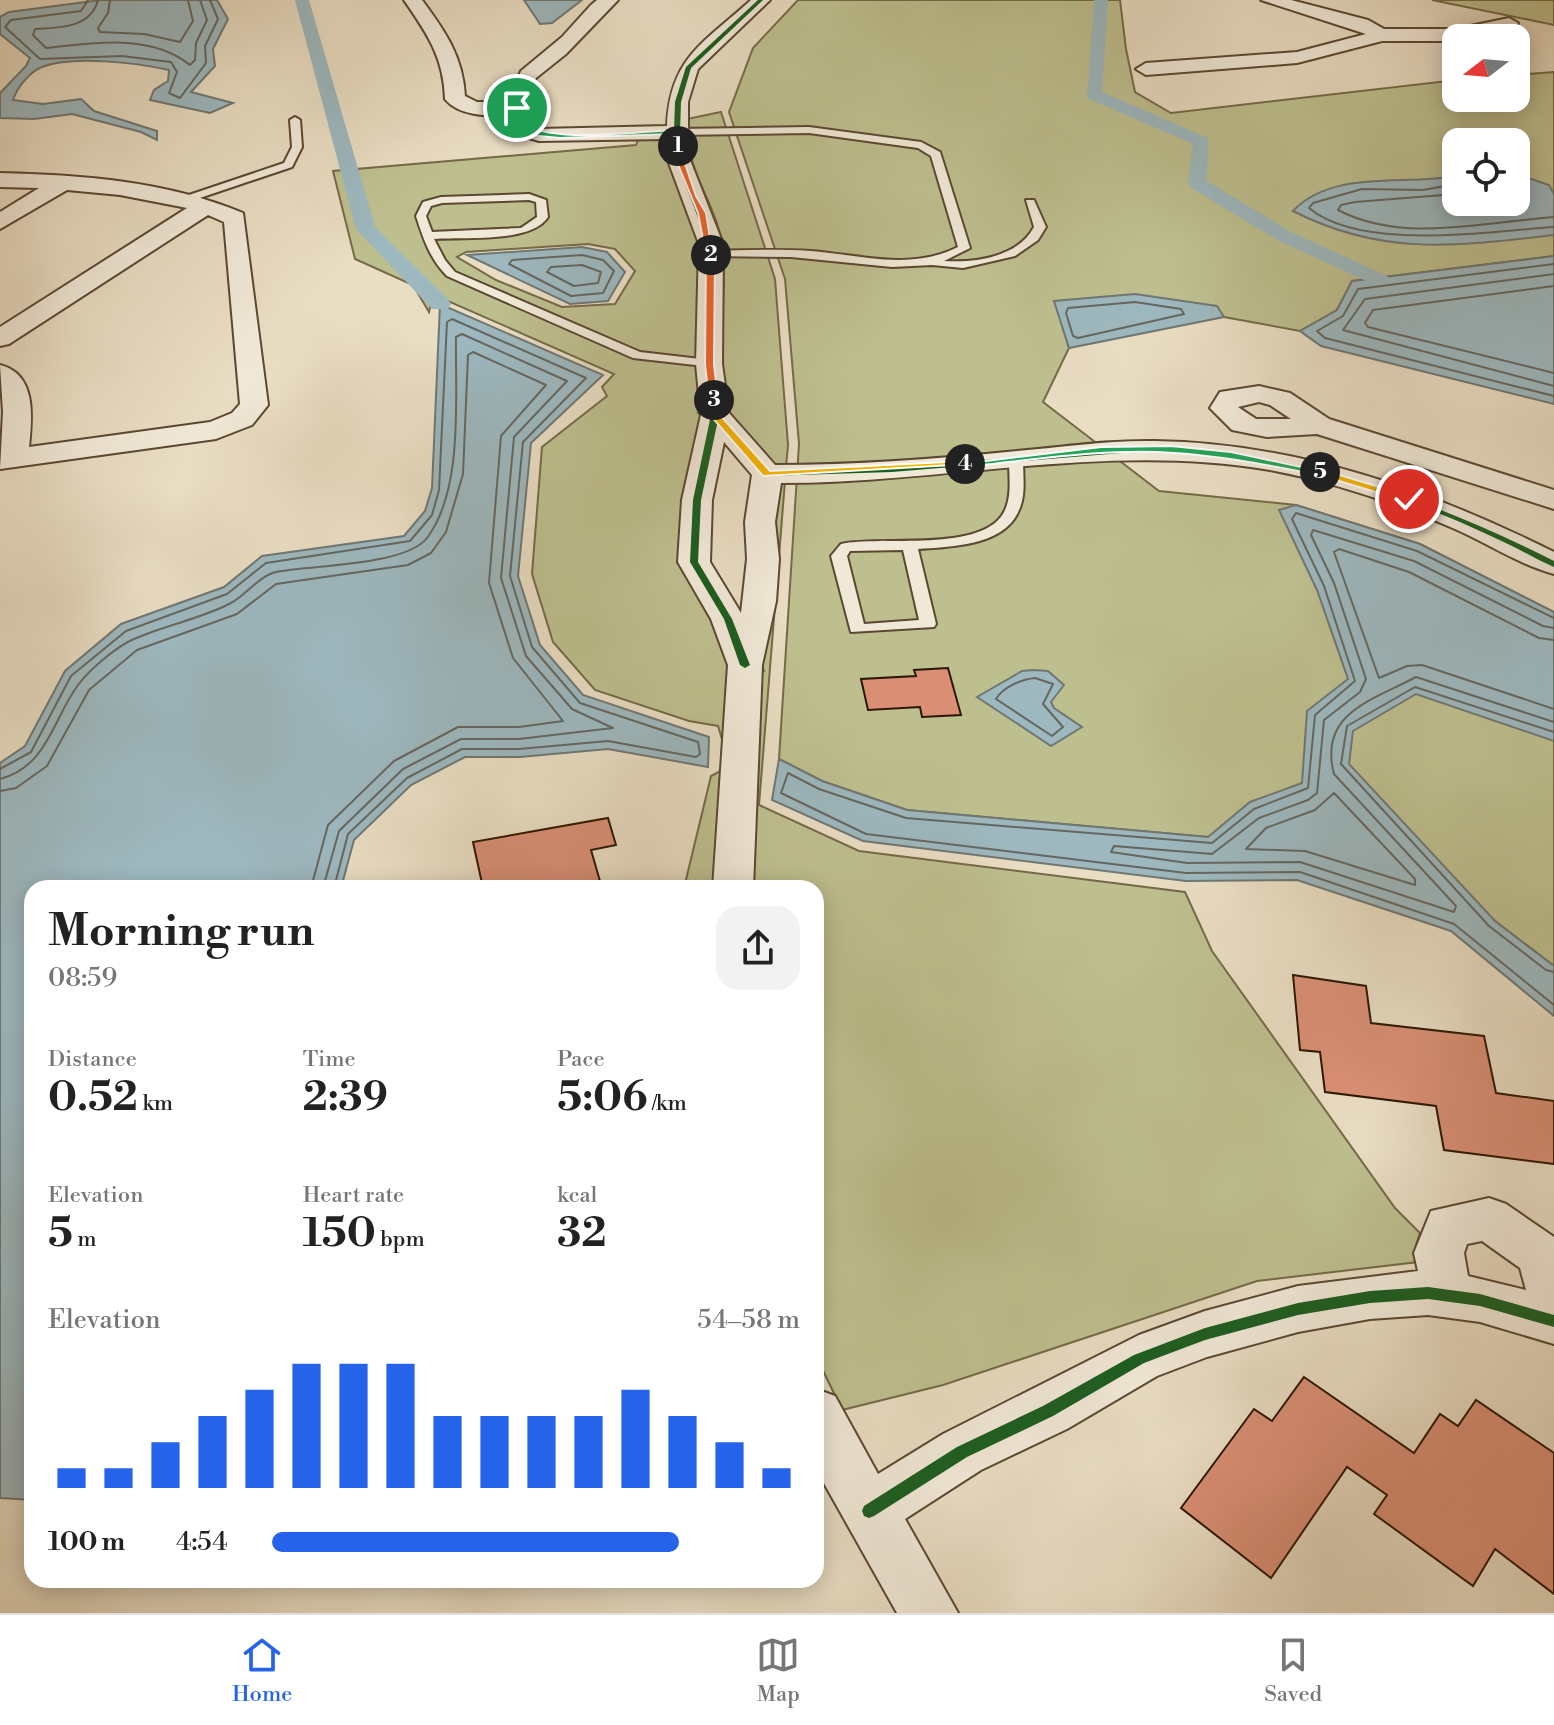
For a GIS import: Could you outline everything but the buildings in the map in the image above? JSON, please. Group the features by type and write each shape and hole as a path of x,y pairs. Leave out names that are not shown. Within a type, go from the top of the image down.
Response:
{"street":[{"path":"413,0 444,42 452,60 455,99 480,108 517,108"},
{"path":"609,0 587,15 571,39 527,74 519,91 516,123 520,129 539,135 677,132"},
{"path":"745,665 728,619 694,562 697,500 715,415 709,364 711,254 702,213 677,155 677,132 678,102 689,67 761,0"},
{"path":"1270,0 1362,24 1380,35"},
{"path":"1347,46 1380,35 1442,35"},
{"path":"1146,69 1213,66 1347,46 1442,44"},
{"path":"0,180 61,184 193,204 230,215 237,222 254,405 237,422 216,430 6,459 18,407 14,386 0,373"},
{"path":"0,222 61,184"},
{"path":"0,338 193,204"},
{"path":"715,415 767,474 760,522 763,559 760,601 745,665 733,880"},
{"path":"1319,425 1554,500"},
{"path":"767,474 1016,460 1101,450 1171,449 1278,463 1409,499 1502,537 1554,564"},
{"path":"1447,1295 1439,1253 1448,1226 1489,1219 1541,1255 1554,1299"},
{"path":"869,1511 962,1452 1048,1411 1139,1359 1205,1334 1298,1309 1370,1297 1447,1295 1480,1300 1554,1321"},
{"path":"824,1429 929,1613"}],"lane":[{"path":"193,204 288,165 297,147 295,120"},
{"path":"677,132 809,130 921,145 936,154 964,248 930,263"},
{"path":"428,236 522,231 542,221 545,210 541,200 529,197 441,200 427,204 421,216 428,236 440,263 451,274 637,355 709,364"},
{"path":"711,254 816,255 897,264 969,266 1030,243 1040,227 1030,202"},
{"path":"909,544 928,624 857,629 839,556 846,547 973,539 998,529 1010,516 1015,498 1016,460"}],"green space":[{"path":"798,0 1120,0 1135,92 1171,113 1442,82 1442,112 1530,112 1530,74 1554,72 1554,256 1352,281 1337,310 1300,331 1224,317 1216,306 1055,301 1069,348 1043,402 1159,491 1296,505 1420,544 1554,612 1554,966 1495,921 1208,837 907,810 822,781 779,759 799,444 785,279 729,112 753,48"},
{"path":"1432,0 1554,0 1554,25"},
{"path":"721,112 775,279 788,445 786,467 777,467 732,417 722,381 722,241 690,154 687,119"},
{"path":"667,136 667,156 700,245 697,365 702,412 698,413 702,417 713,621 728,666 724,746 718,726 689,721 595,690 553,642 532,574 542,447 607,396 602,387 614,374 448,301 431,303 429,312 413,285 355,259 333,171 636,145 639,137","holes":["588,244 615,249 635,271 615,304 562,307 496,280 457,257 466,252"]},
{"path":"780,481 785,481 759,805 859,851 1185,892 1212,951 1395,1208 1420,1233 1416,1245 1418,1262 1257,1281 943,1385 842,1410 824,1373 824,880 753,880 761,672 764,671 761,664"},
{"path":"722,770 715,880 686,880 711,776"}],"water":[{"path":"101,0 217,0 228,19 213,49 215,66 191,92 233,103 210,113 150,100 154,90 168,81 169,70 123,63 70,61 37,69 17,90 13,100 43,104 81,99 94,111 157,131 157,140 141,132 72,114 34,119 0,118 0,93 30,58 0,34 0,17 9,12"},
{"path":"524,0 582,0 552,23 540,24"},
{"path":"1442,178 1442,216 1530,216 1530,179 1549,185 1554,194 1554,235 1453,244 1390,242 1326,226 1293,211 1309,198 1348,184"},
{"path":"582,247 607,252 625,272 608,301 570,304 467,255"},
{"path":"1554,256 1554,404 1321,346 1300,331 1337,310 1352,281"},
{"path":"1135,294 1217,306 1224,317 1069,348 1054,301"},
{"path":"440,304 603,375 531,443 518,576 540,645 583,695 709,737 708,767 608,749 520,757 465,757 411,785 354,840 343,880 24,880 24,1500 0,1498 0,763 25,746 65,671 121,624 224,587 262,556 404,536 425,511 432,488"},
{"path":"1296,505 1420,544 1554,612 1554,741 1416,694 1353,731 1349,764 1495,921 1554,966 1554,1016 1451,931 1297,880 1186,881 863,841 772,800 779,759 822,781 907,810 1208,837 1250,802 1302,783 1307,711 1348,679 1317,590 1279,510"},
{"path":"1022,671 1048,671 1064,685 1051,702 1054,708 1082,727 1051,746 977,697"}],"waterway":[{"path":"302,0 366,229 440,304"},
{"path":"1101,0 1093,94 1202,142 1197,183 1284,236 1380,280"}],"cycle path":[{"path":"745,665 728,619 694,562 697,500 715,415 709,364 711,244 677,155 677,132 678,102 689,67 761,0"},
{"path":"767,474 892,470 1133,450 1223,454 1272,462 1370,486 1464,521 1554,564"},
{"path":"869,1511 962,1452 1048,1411 1139,1359 1205,1334 1298,1309 1370,1297 1428,1293 1480,1300 1554,1321"}],"route":[{"path":"517,108 516,123 520,129 539,135 677,132 677,155 692,196 702,213 711,244 709,364 715,415 767,474 857,471 1101,450 1171,449 1278,463 1409,499"}]}
